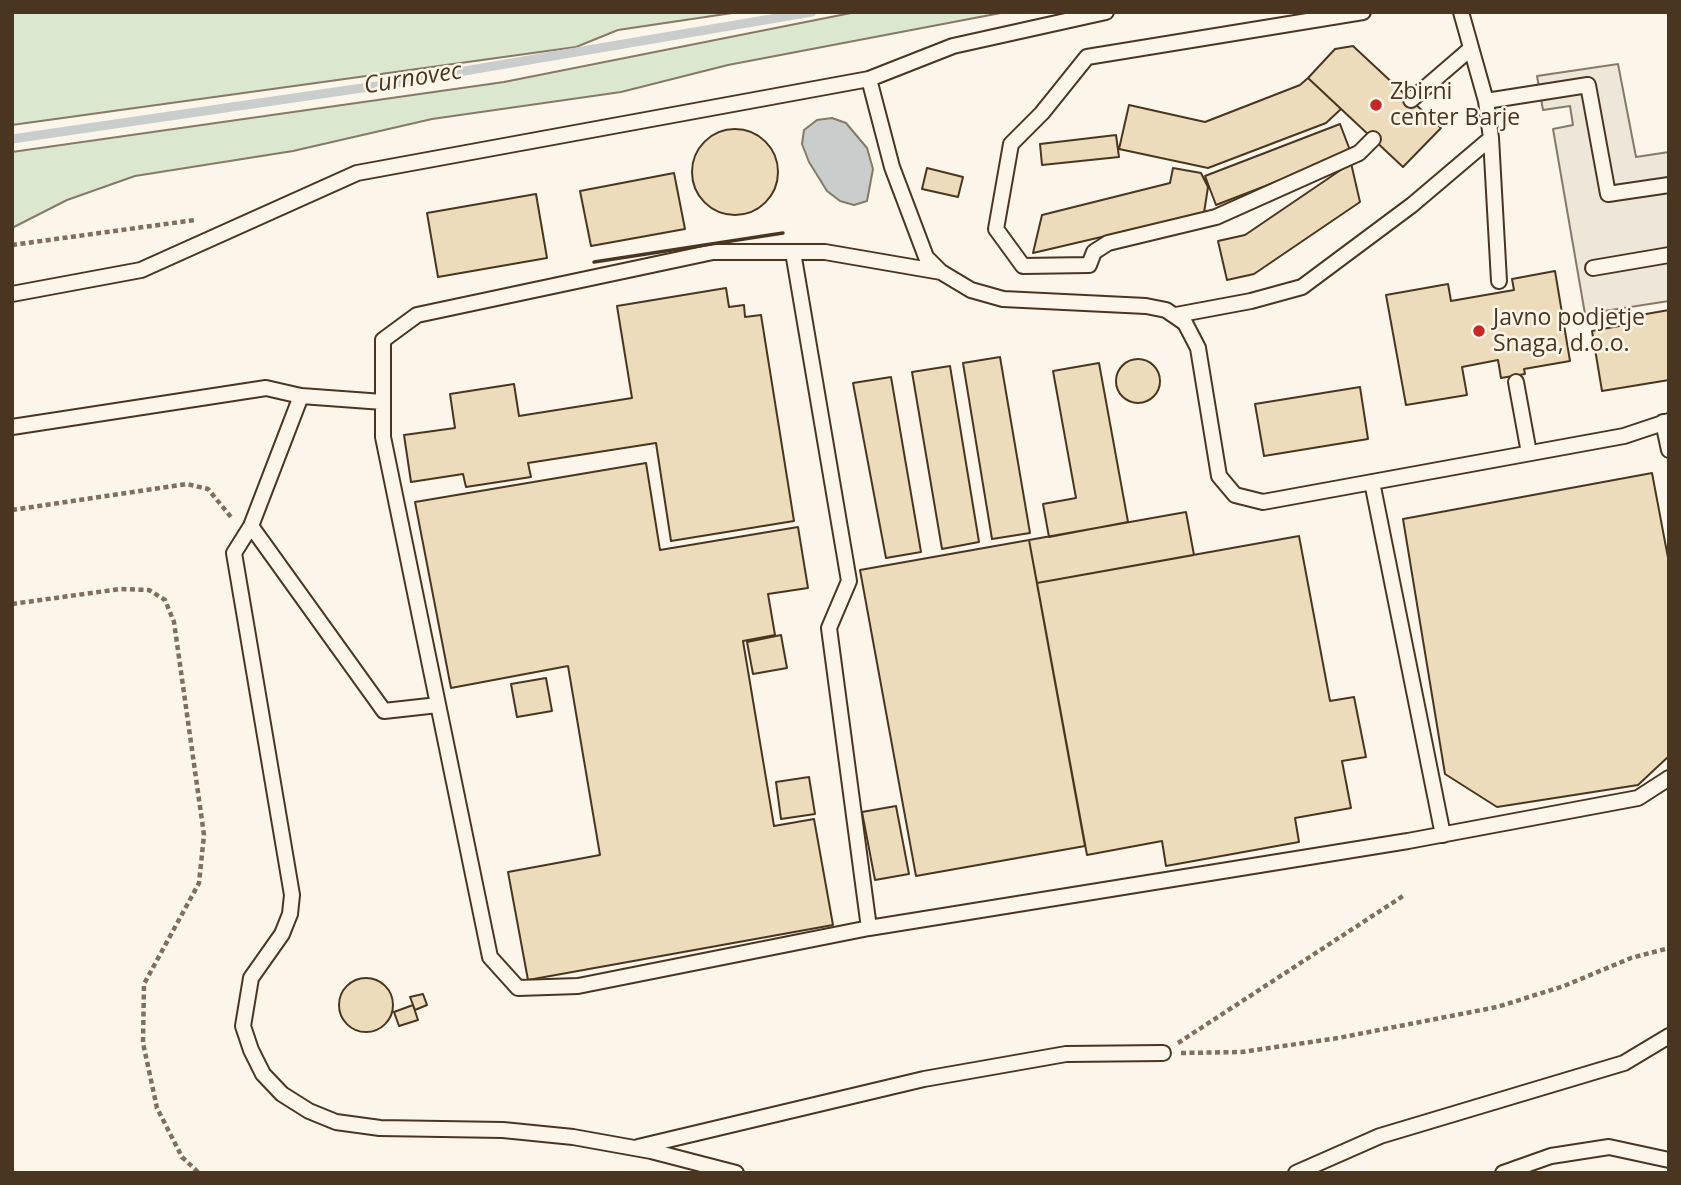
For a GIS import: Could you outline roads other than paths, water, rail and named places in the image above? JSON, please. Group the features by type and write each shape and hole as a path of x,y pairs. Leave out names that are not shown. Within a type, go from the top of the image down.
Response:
{"lane":[{"path":"12,294 141,270 357,173 869,79 953,46 1106,12"},
{"path":"1363,12 1087,57 1042,114 1012,144 996,229 1023,266 1089,265 1094,252 1108,243 1216,216 1359,153 1373,139"},
{"path":"1461,12 1469,50 1486,101 1492,138 1499,281"},
{"path":"1411,100 1469,50"},
{"path":"869,79 892,167 926,257 941,272 971,290 1003,299 1146,306 1176,315 1185,323 1198,348 1219,476 1235,495 1263,502 1624,436 1666,422 1669,450"},
{"path":"1486,101 1588,85 1608,194 1669,185"},
{"path":"1176,315 1251,301 1302,286 1412,205 1492,138"},
{"path":"941,272 825,252 713,252 417,315 383,340 383,438 490,957 519,988 578,986 869,928 1443,835 1638,798 1669,778"},
{"path":"793,252 849,581 829,628 869,928"},
{"path":"1593,268 1669,255"},
{"path":"1516,382 1529,453"},
{"path":"12,427 266,388 301,396 383,402"},
{"path":"301,396 251,526 234,554 292,895 290,914 282,934 251,978 246,1000 243,1026 264,1074 282,1094 309,1111 336,1122 380,1128 503,1130 634,1148 736,1173"},
{"path":"1372,482 1443,835"},
{"path":"251,526 384,711 438,705"},
{"path":"1296,1173 1380,1136 1624,1063 1669,1035"},
{"path":"634,1148 924,1079 1066,1054 1163,1053"},
{"path":"1503,1173 1551,1156 1609,1147 1669,1160"}],"waterway":[{"name":"Curnovec","path":"12,139 376,86 812,12"}],"place":[{"name":"Zbirni center Barje","path":"1376,105"},
{"name":"Javno podjetje Snaga, d.o.o.","path":"1479,331"}]}
